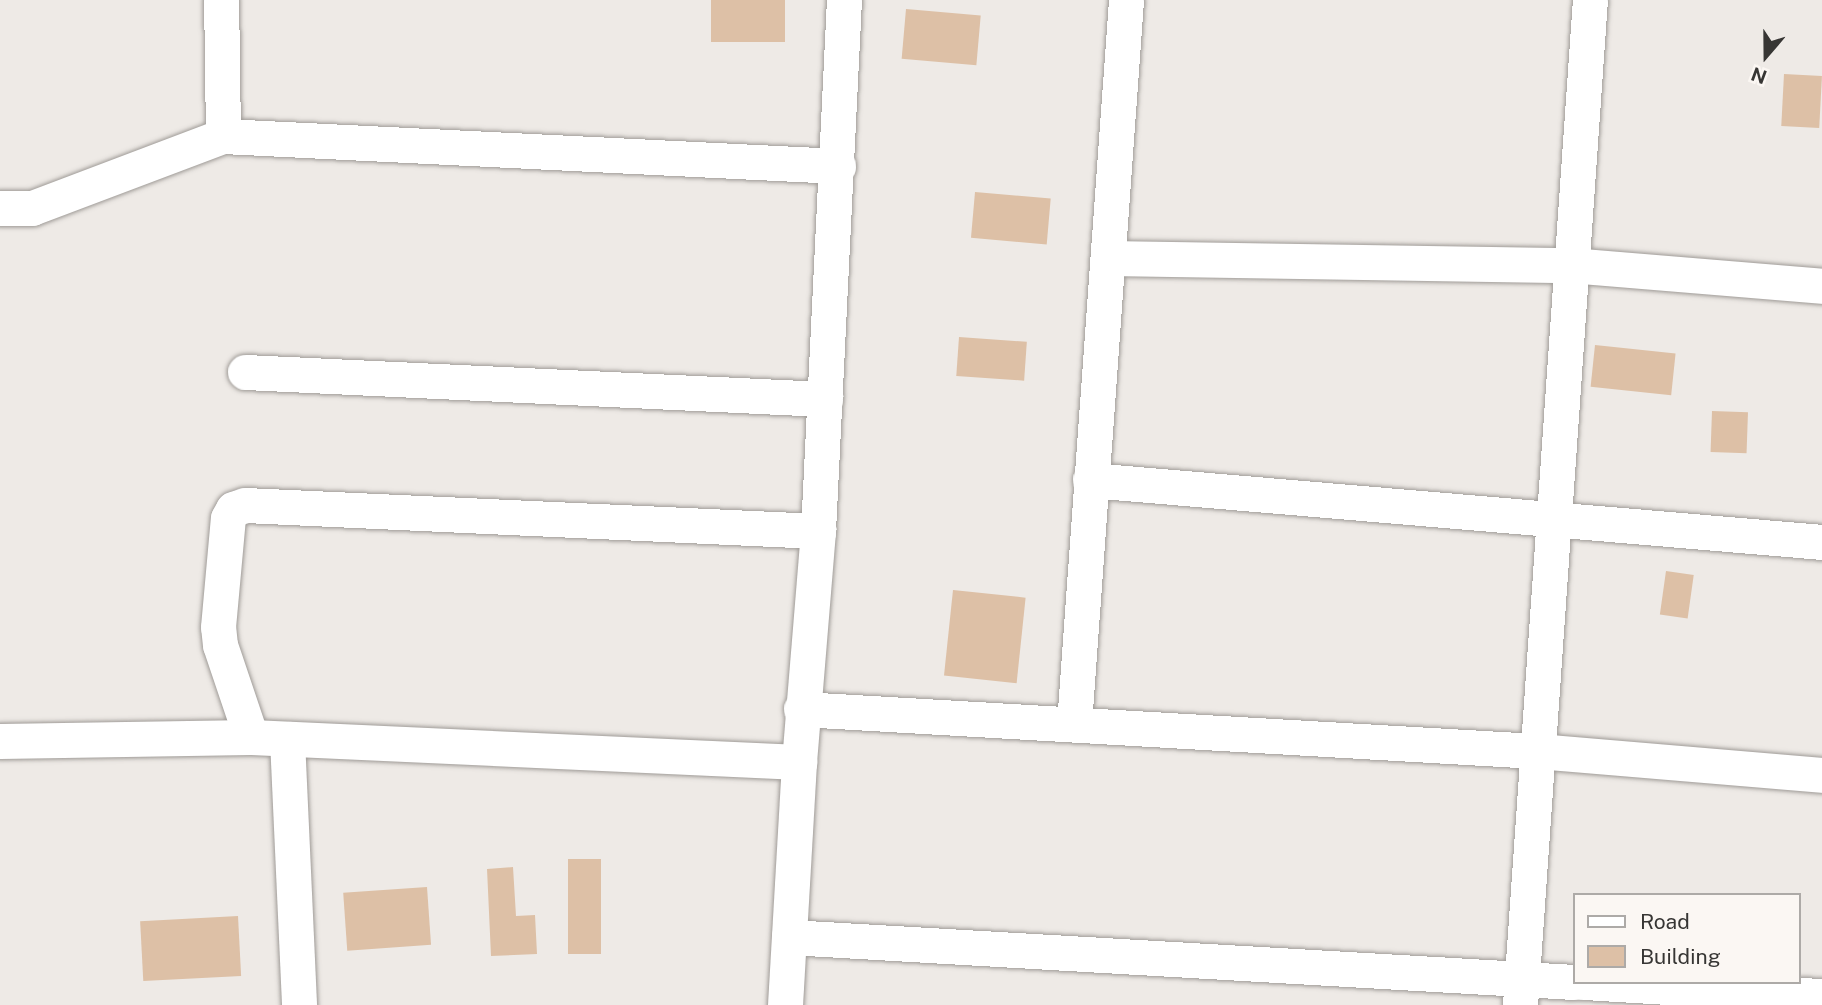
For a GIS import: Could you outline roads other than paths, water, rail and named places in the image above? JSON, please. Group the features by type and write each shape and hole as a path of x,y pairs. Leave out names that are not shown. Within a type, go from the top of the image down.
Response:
{"street":[{"path":"221,0 223,136"},
{"path":"785,1005 801,709 818,531 838,166 844,0"},
{"path":"1074,724 1090,480 1110,258 1126,0"},
{"path":"1521,992 1555,520 1569,265 1590,0"},
{"path":"0,208 32,208 223,136 838,166"},
{"path":"1110,258 1569,265 1822,286"},
{"path":"245,372 825,399"},
{"path":"1090,480 1822,542"},
{"path":"251,737 220,645 218,627 228,518 233,509 245,505 818,531"},
{"path":"801,709 1537,751 1822,775"},
{"path":"0,741 251,737 799,762"},
{"path":"287,739 299,1005"},
{"path":"789,937 1521,992 1574,982"},
{"path":"1618,984 1822,996"}]}
